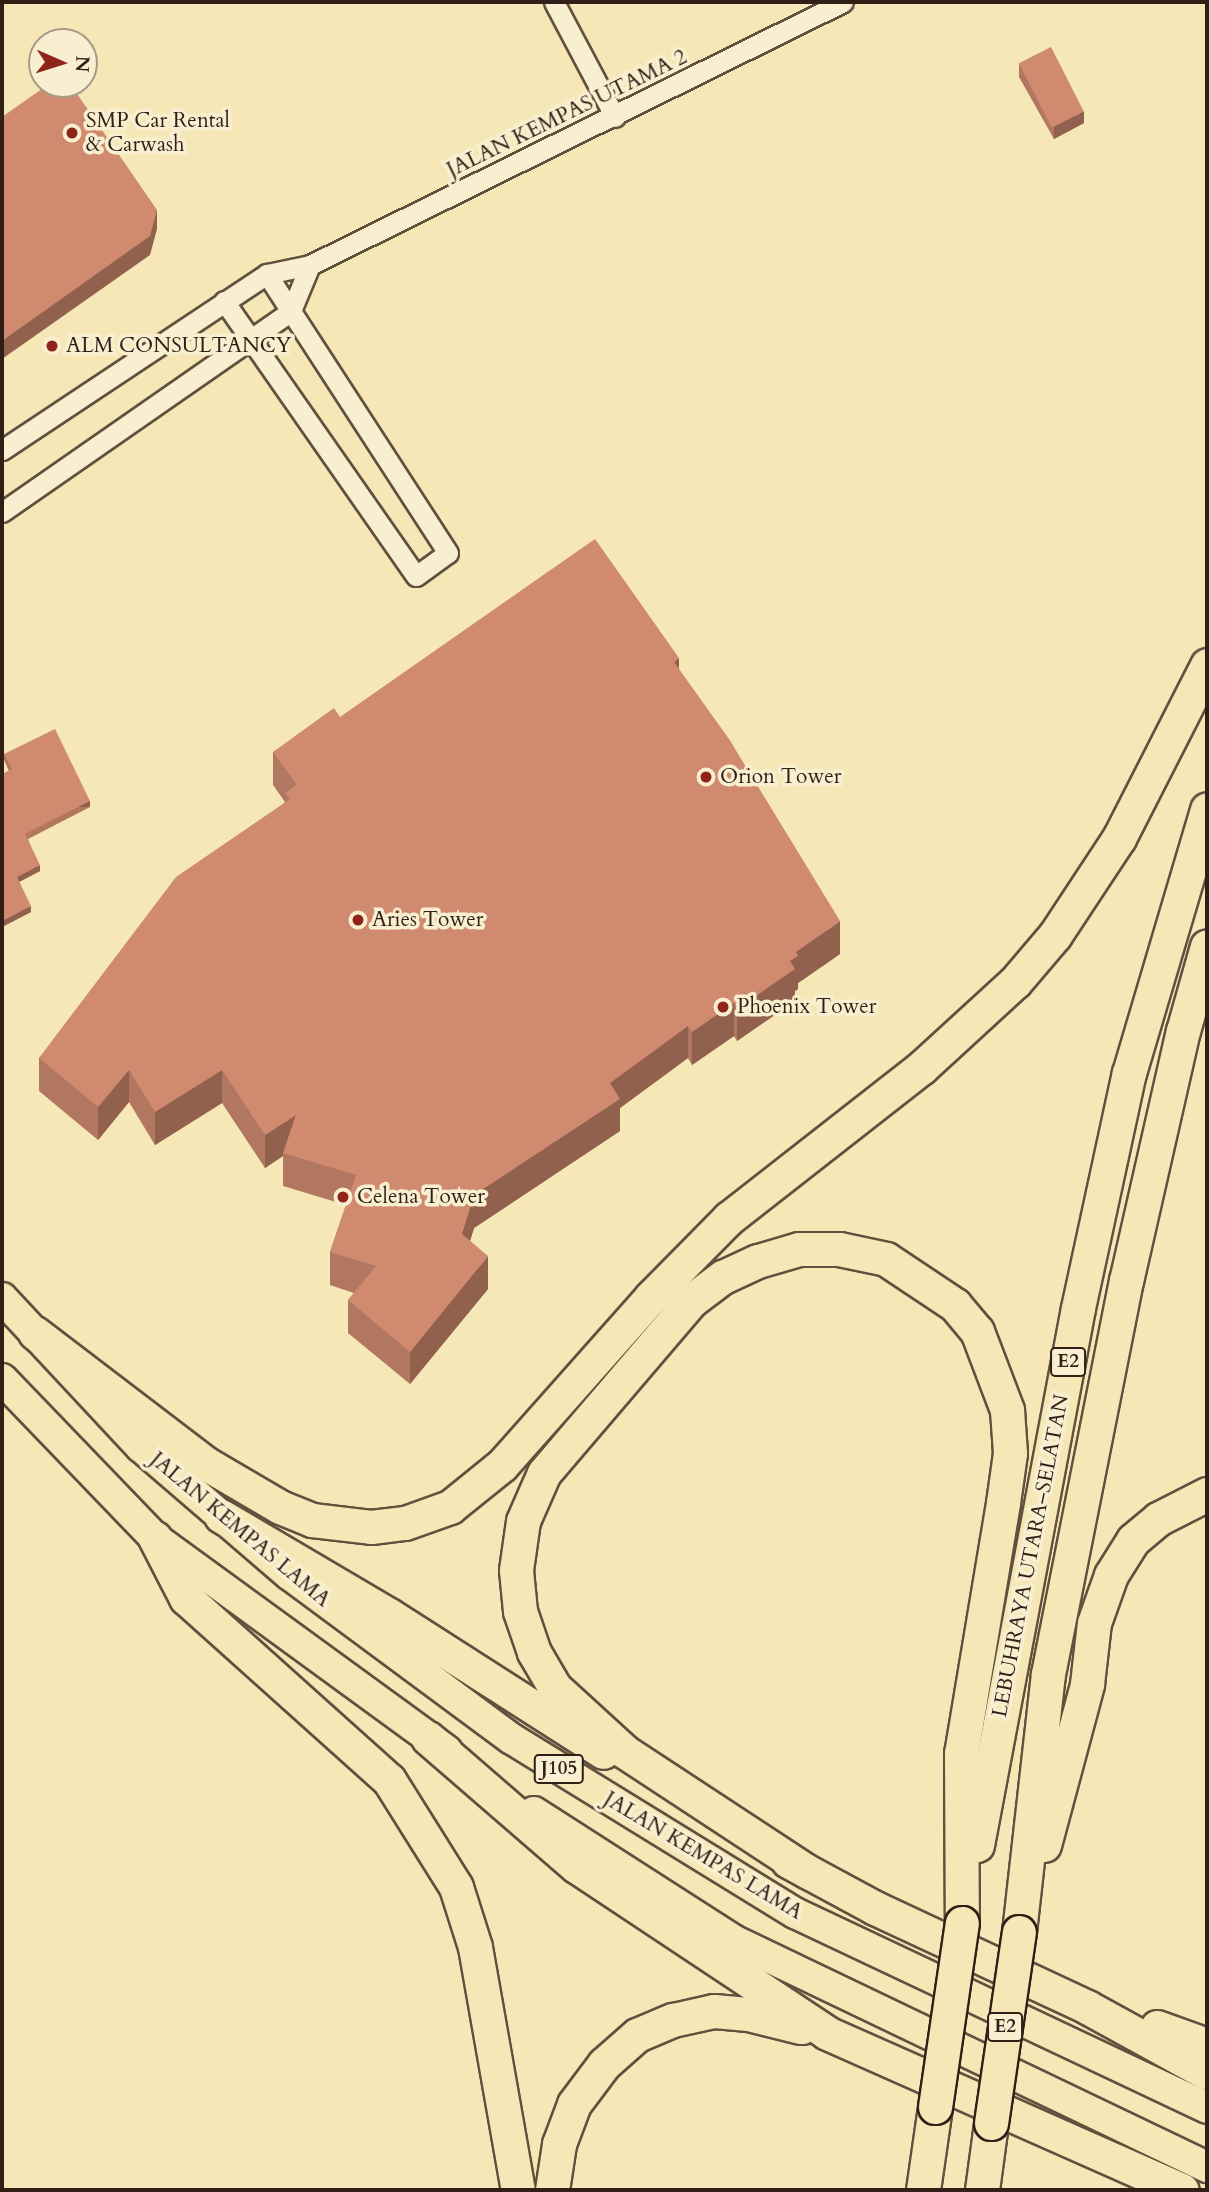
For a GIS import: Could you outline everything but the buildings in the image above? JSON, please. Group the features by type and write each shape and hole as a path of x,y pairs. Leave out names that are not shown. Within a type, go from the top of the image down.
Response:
{"highway":[{"path":"35,1333 205,1463 280,1507 312,1520 371,1527 405,1523 450,1507 502,1465 651,1297 729,1218 921,1068 1015,982 1055,935 1119,838 1207,665"},
{"name":"LEBUHRAYA UTARA–SELATAN","path":"923,2190 962,1923 1079,1308 1129,1073 1207,808"},
{"name":"LEBUHRAYA UTARA–SELATAN","path":"982,2190 1019,1932 1048,1674 1126,1281 1183,1031 1207,946"},
{"path":"808,1872 624,1751 555,1688 530,1642 520,1611 516,1570 523,1521 544,1473 692,1300 723,1277 758,1261 799,1249 839,1249 886,1259 955,1305 977,1331 1007,1410 1010,1453 961,1753 962,1923"},
{"path":"1019,1932 1066,1773 1087,1684 1094,1623 1111,1575 1132,1540 1150,1526 1207,1494"},
{"path":"221,1516 389,1615 593,1747 808,1872 875,1908 1087,2007 1207,2073"},
{"path":"155,1538 186,1598 389,1780 456,1886 475,1947 518,2190"},
{"path":"428,1738 576,1866 827,2033 1172,2188"},
{"path":"1087,2007 1135,2018 1207,2045"},
{"path":"552,2190 559,2144 574,2104 604,2064 637,2035 673,2020 713,2011 748,2014 827,2033"}],"main road":[{"name":"JALAN KEMPAS LAMA","path":"2,1298 141,1447 290,1575 512,1739 795,1913 1207,2108"},
{"name":"J105","path":"2,1380 155,1538 428,1738 587,1850 733,1940 1207,2167"}],"street":[{"path":"554,2 615,117"},
{"name":"JALAN KEMPAS UTAMA 2","path":"267,274 310,265 615,117 843,2"},
{"path":"2,512 291,311 310,265"},
{"path":"2,450 224,301 267,274 448,554 416,576 224,301"}],"place":[{"name":"SMP Car Rental & Carwash","path":"72,133"},
{"name":"ALM CONSULTANCY","path":"52,346"},
{"name":"Orion Tower","path":"706,777"},
{"name":"Aries Tower","path":"358,920"},
{"name":"Phoenix Tower","path":"723,1007"},
{"name":"Celena Tower","path":"343,1197"}]}
